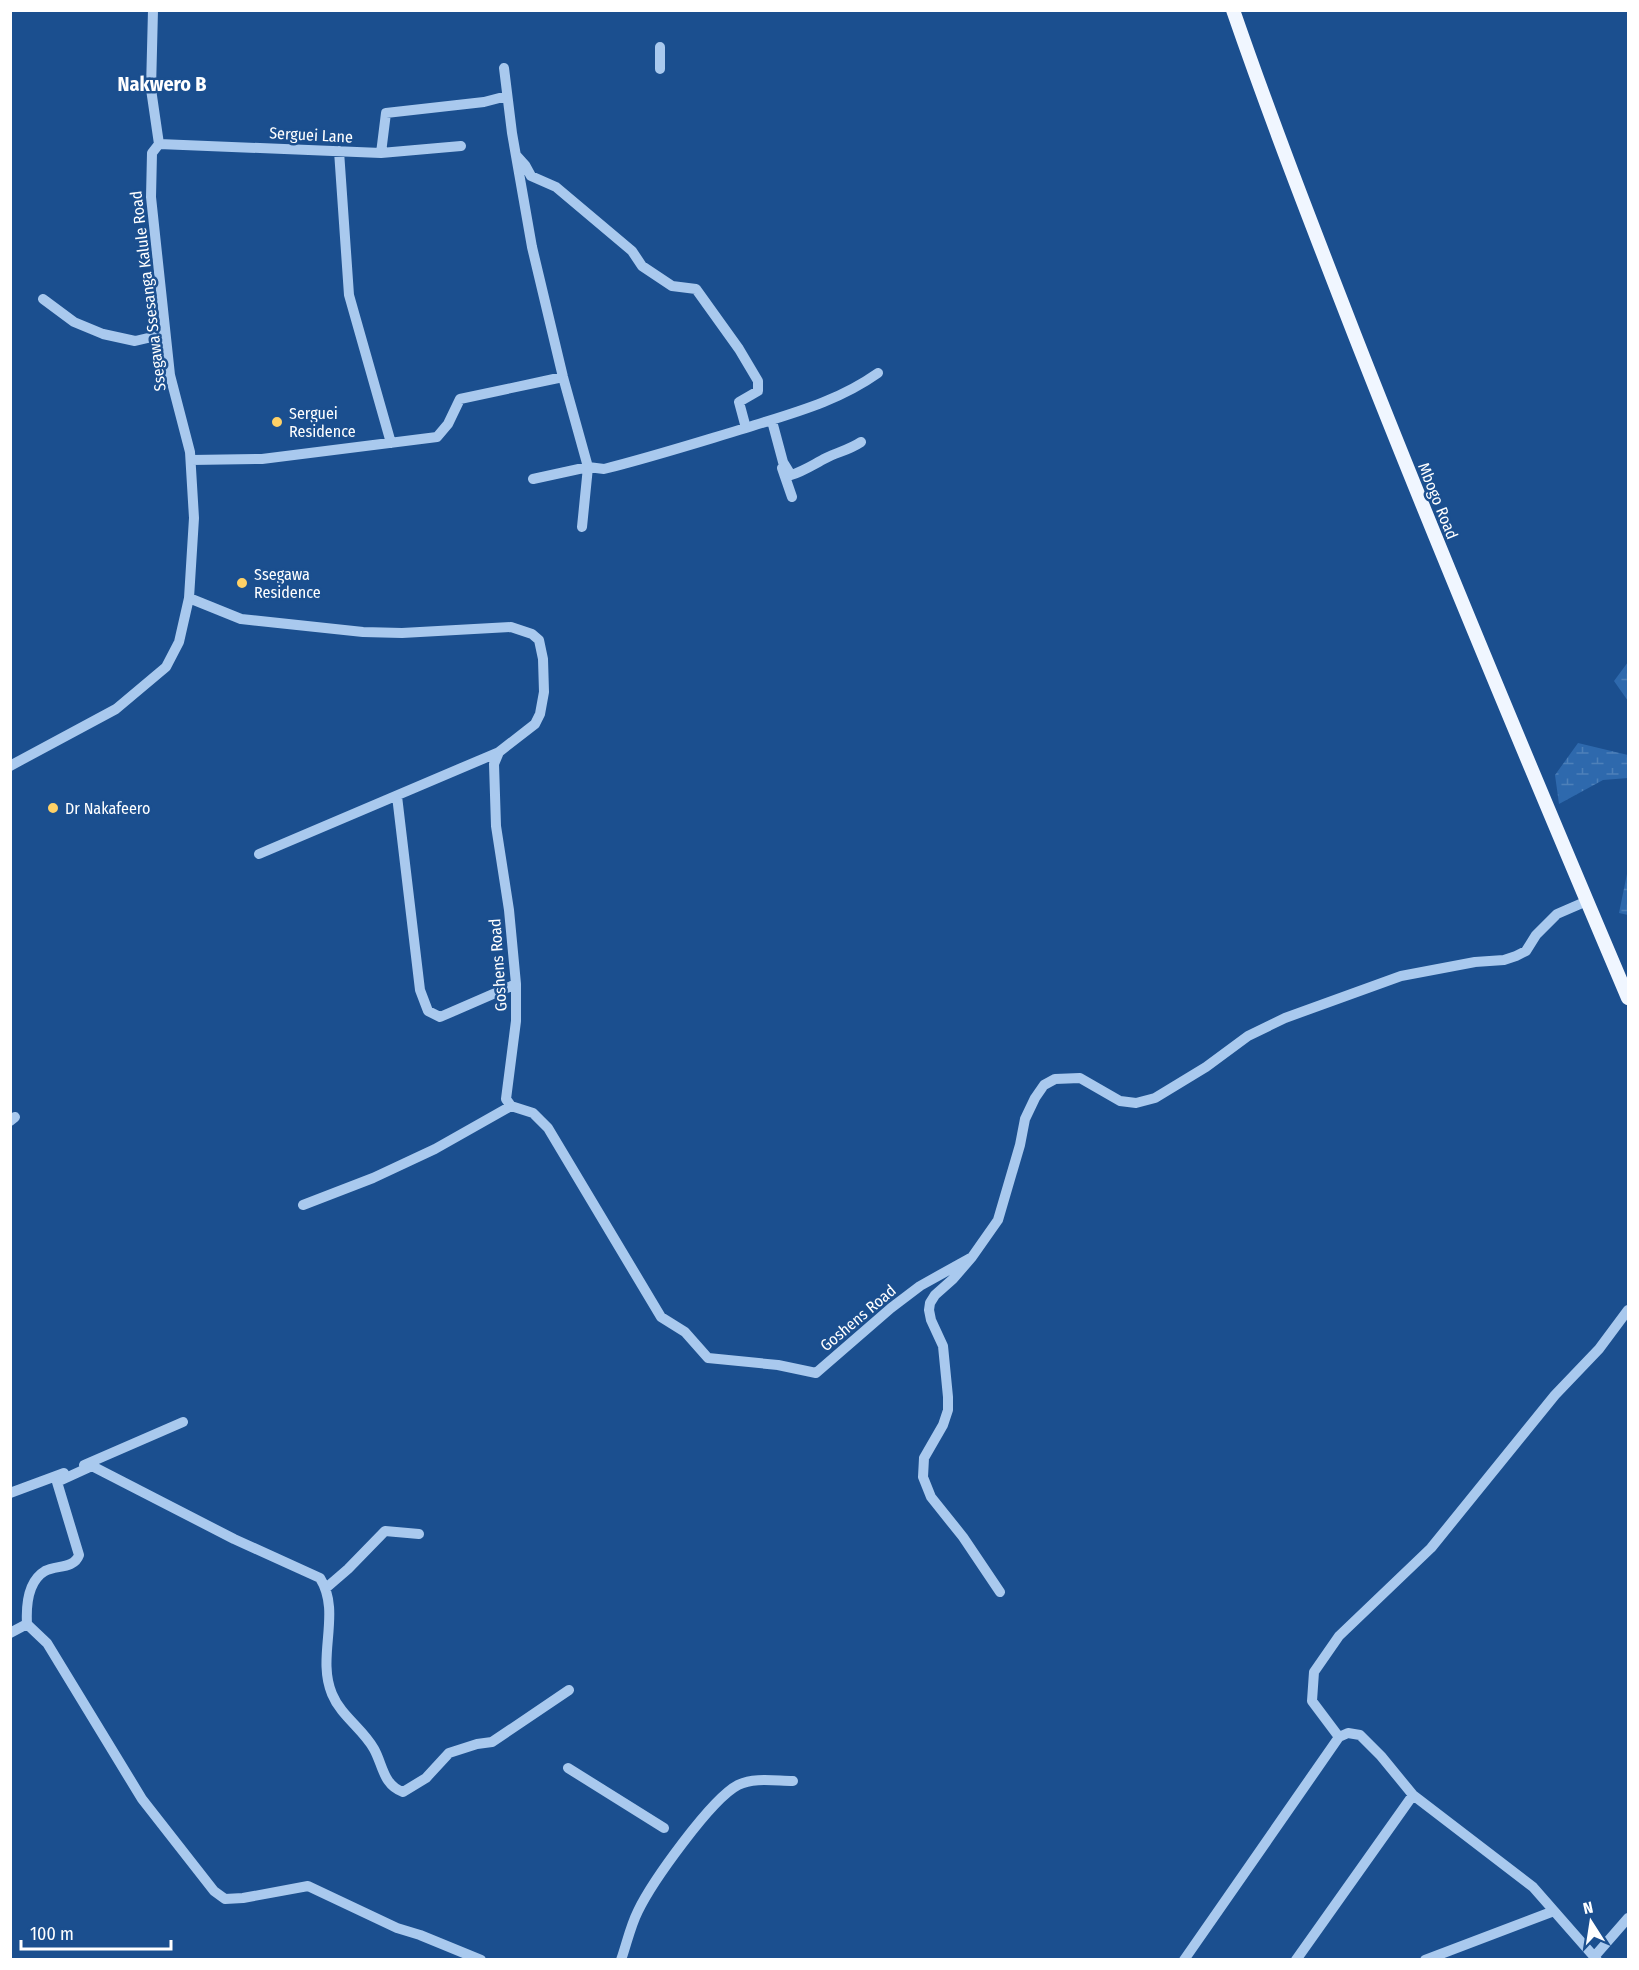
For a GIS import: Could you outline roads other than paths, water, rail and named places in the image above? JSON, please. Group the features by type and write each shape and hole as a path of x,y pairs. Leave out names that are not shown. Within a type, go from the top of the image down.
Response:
{"main road":[{"name":"Mbogo Road","path":"1233,10 1311,224 1412,482 1629,998"}],"street":[{"name":"Ssegawa Ssesanga Kalule Road","path":"10,766 116,709 166,667 179,642 189,598 194,518 191,460 170,375 151,197 152,153 159,144 151,89 153,10"},
{"path":"660,47 660,69"},
{"path":"504,68 532,246 563,377 588,467 582,528"},
{"path":"381,153 386,113 484,102 507,96"},
{"name":"Serguei Lane","path":"159,144 381,153 461,146"},
{"path":"339,151 349,295 391,443"},
{"path":"516,155 531,176 555,187 632,251 642,266 672,286 696,289 740,349 758,381 758,391 739,402 746,428"},
{"path":"43,299 74,322 103,334 135,341 165,334"},
{"path":"533,479 588,467 604,469 667,453 772,421 832,400 878,373"},
{"path":"191,460 262,459 437,437 447,424 460,399 563,377"},
{"path":"772,421 783,462 791,475 848,451 861,442"},
{"path":"759,424 775,432 780,464 792,497"},
{"path":"189,598 241,619 305,627 402,633 511,627 532,634 539,640 542,651 543,701 535,724 499,752 259,854"},
{"name":"Goshens Road","path":"499,752 494,764 496,826 509,910 516,984 516,1021 506,1099 511,1106 533,1113 548,1128 661,1317 685,1332 708,1358 778,1365 816,1373 920,1286 972,1257"},
{"path":"397,796 420,990 428,1011 440,1017 516,984"},
{"path":"1000,1593 963,1537 931,1497 923,1477 924,1458 943,1425 948,1410 943,1346 931,1320 930,1303 972,1257 998,1220 1025,1119 1044,1085 1054,1079 1080,1078 1120,1101 1137,1103 1155,1098 1206,1067 1248,1036 1285,1018 1401,976 1475,962 1504,960 1516,956 1526,951 1536,935 1557,914 1587,901"},
{"path":"303,1205 373,1178 435,1149 511,1106"},
{"path":"1339,1737 1312,1701 1314,1672 1339,1636 1431,1548 1555,1395 1599,1349 1629,1310"},
{"path":"10,1493 119,1451 183,1422"},
{"path":"481,1959 397,1928 308,1886 225,1899 214,1891 142,1799 47,1643 27,1624 26,1612 34,1581 46,1570 74,1562 79,1555 57,1482 92,1466 234,1539 320,1578 326,1588 330,1613 325,1654 326,1671 332,1695 340,1708 374,1748 386,1779 394,1789 404,1792 416,1786 449,1753 492,1742 568,1690"},
{"path":"326,1588 385,1531 419,1534"},
{"path":"10,1633 27,1624"},
{"path":"1184,1959 1339,1737 1348,1733 1360,1735 1381,1756 1413,1795 1533,1887 1596,1958 1629,1918"},
{"path":"568,1768 664,1828"},
{"path":"621,1959 639,1909 667,1864 713,1806 737,1785 748,1781 793,1781"},
{"path":"1296,1959 1413,1795"},
{"path":"1425,1959 1554,1911"}],"place":[{"name":"Serguei Residence","path":"277,422"},
{"name":"Ssegawa Residence","path":"242,583"},
{"name":"Dr Nakafeero","path":"53,808"}],"district":[{"name":"Nakwero B","path":"162,84"}]}
